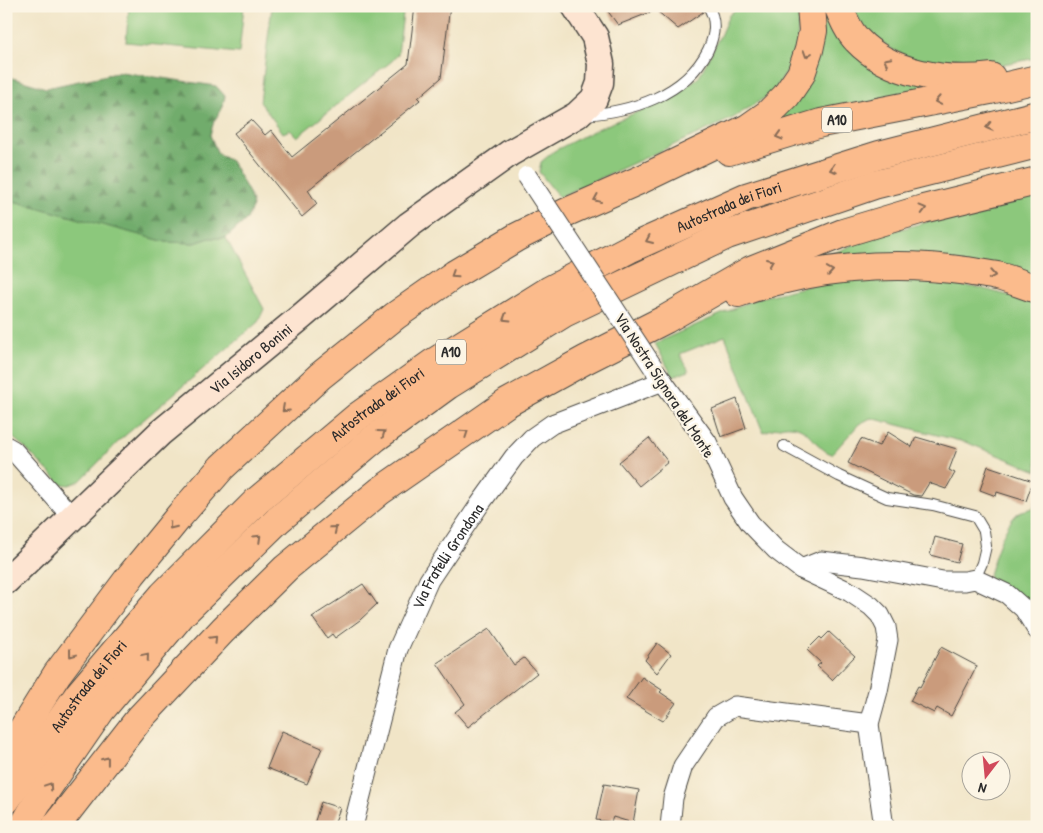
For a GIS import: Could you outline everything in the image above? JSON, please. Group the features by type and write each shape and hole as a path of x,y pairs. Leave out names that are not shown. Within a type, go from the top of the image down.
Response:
{"highway":[{"path":"642,179 748,128 768,114 786,96 800,74 809,50 813,31 811,6"},
{"path":"838,6 856,40 879,57 905,70 932,77 975,79 1037,70"},
{"name":"A10","path":"6,756 57,674 132,574 222,467 320,376 395,316 455,274 525,233 642,179 822,123 981,92 1037,79"},
{"name":"Autostrada dei Fiori","path":"6,800 79,694 162,595 264,495 356,417 433,363 550,290 629,249 746,197 879,155 1037,115"},
{"name":"Autostrada dei Fiori","path":"23,827 100,710 183,613 278,520 375,438 448,385 564,313 727,235 874,185 1037,144"},
{"path":"55,827 139,719 223,630 286,568 380,491 507,404 585,360 666,319 751,270 843,233 923,208 1037,181"},
{"path":"666,319 765,283 842,270 888,266 941,268 997,276 1037,289"}],"street":[{"path":"510,153 577,115 594,99 600,84 602,64 595,37 575,6"},
{"name":"Via Nostra Signora del Monte","path":"510,153 658,374 707,442 733,498 750,523 776,550 801,569 850,592 871,606 880,615 886,627 888,640 869,724 884,827"},
{"name":"Via Isidoro Bonini","path":"6,581 160,434 409,225 510,153"},
{"name":"Via Fratelli Grondona","path":"353,827 398,648 428,580 480,504 514,458 532,438 552,424 658,374"},
{"path":"6,446 13,450 72,517"},
{"path":"801,569 821,561 863,566 943,581 976,579 1007,594 1024,609 1037,630"},
{"path":"670,827 673,798 683,766 716,717 735,706 869,724"}],"lane":[{"path":"577,115 607,114 634,107 676,87 692,73 704,57 711,43 714,23 708,6"},
{"path":"784,446 839,476 887,498 933,505 975,516 984,531 986,546 976,579"}],"green space":[{"path":"129,6 244,6 239,53 126,42"},
{"path":"272,6 404,6 398,54 392,61 297,137 290,130 283,133 260,102"},
{"path":"740,6 800,6 797,43 789,69 772,93 733,118 559,197 539,172 541,162 554,151 595,130 670,98 699,77 729,15"},
{"path":"822,6 929,86 929,92 785,121 782,117"},
{"path":"852,6 1037,6 1037,58 992,66 928,65 893,50 872,35 858,19"},
{"path":"121,72 216,86 225,96 222,109 214,121 210,135 218,154 231,161 249,193 253,206 247,219 226,238 210,238 195,243 166,242 6,199 6,76 46,88"},
{"path":"1037,192 1037,275 817,261 868,238"},
{"path":"6,199 166,242 195,243 210,238 226,238 264,309 258,322 121,439 80,481 69,485 61,484 23,446 6,432"},
{"path":"837,279 920,281 980,288 1037,303 1037,471 968,443 871,418 859,424 832,454 821,448 808,434 797,427 784,426 763,432 725,336 680,354 689,371 673,377 655,343 758,298"},
{"path":"1037,498 1037,613 988,578 1008,526 1018,513 1033,508"}],"building":[{"path":"415,6 450,6 441,78 418,98 420,100 308,190 317,204 302,217 234,133 251,120 265,135 271,130 292,157 408,64"},
{"path":"604,6 701,6 703,12 678,29 656,10 618,25"},
{"path":"737,399 746,428 721,437 712,409"},
{"path":"888,432 912,447 916,437 957,449 949,470 955,473 946,489 929,483 921,496 913,495 848,463 861,439 879,446"},
{"path":"649,438 668,462 639,486 619,462"},
{"path":"988,466 1033,481 1026,501 997,492 996,496 980,490"},
{"path":"935,537 962,544 957,562 930,555"},
{"path":"363,584 377,604 360,620 335,638 332,634 327,638 312,617"},
{"path":"489,629 514,665 524,658 537,673 468,727 455,712 465,704 437,663"},
{"path":"829,632 855,656 832,680 817,666 821,663 807,650 820,637 822,639"},
{"path":"657,643 671,654 657,673 645,660"},
{"path":"941,647 977,666 951,716 937,708 934,713 910,701 918,686 920,687"},
{"path":"642,677 662,690 660,692 676,703 663,721 626,699"},
{"path":"282,731 322,748 307,784 267,768"},
{"path":"604,784 639,790 633,823 613,817 611,822 596,820"},
{"path":"321,802 340,808 333,827 313,827"}]}
